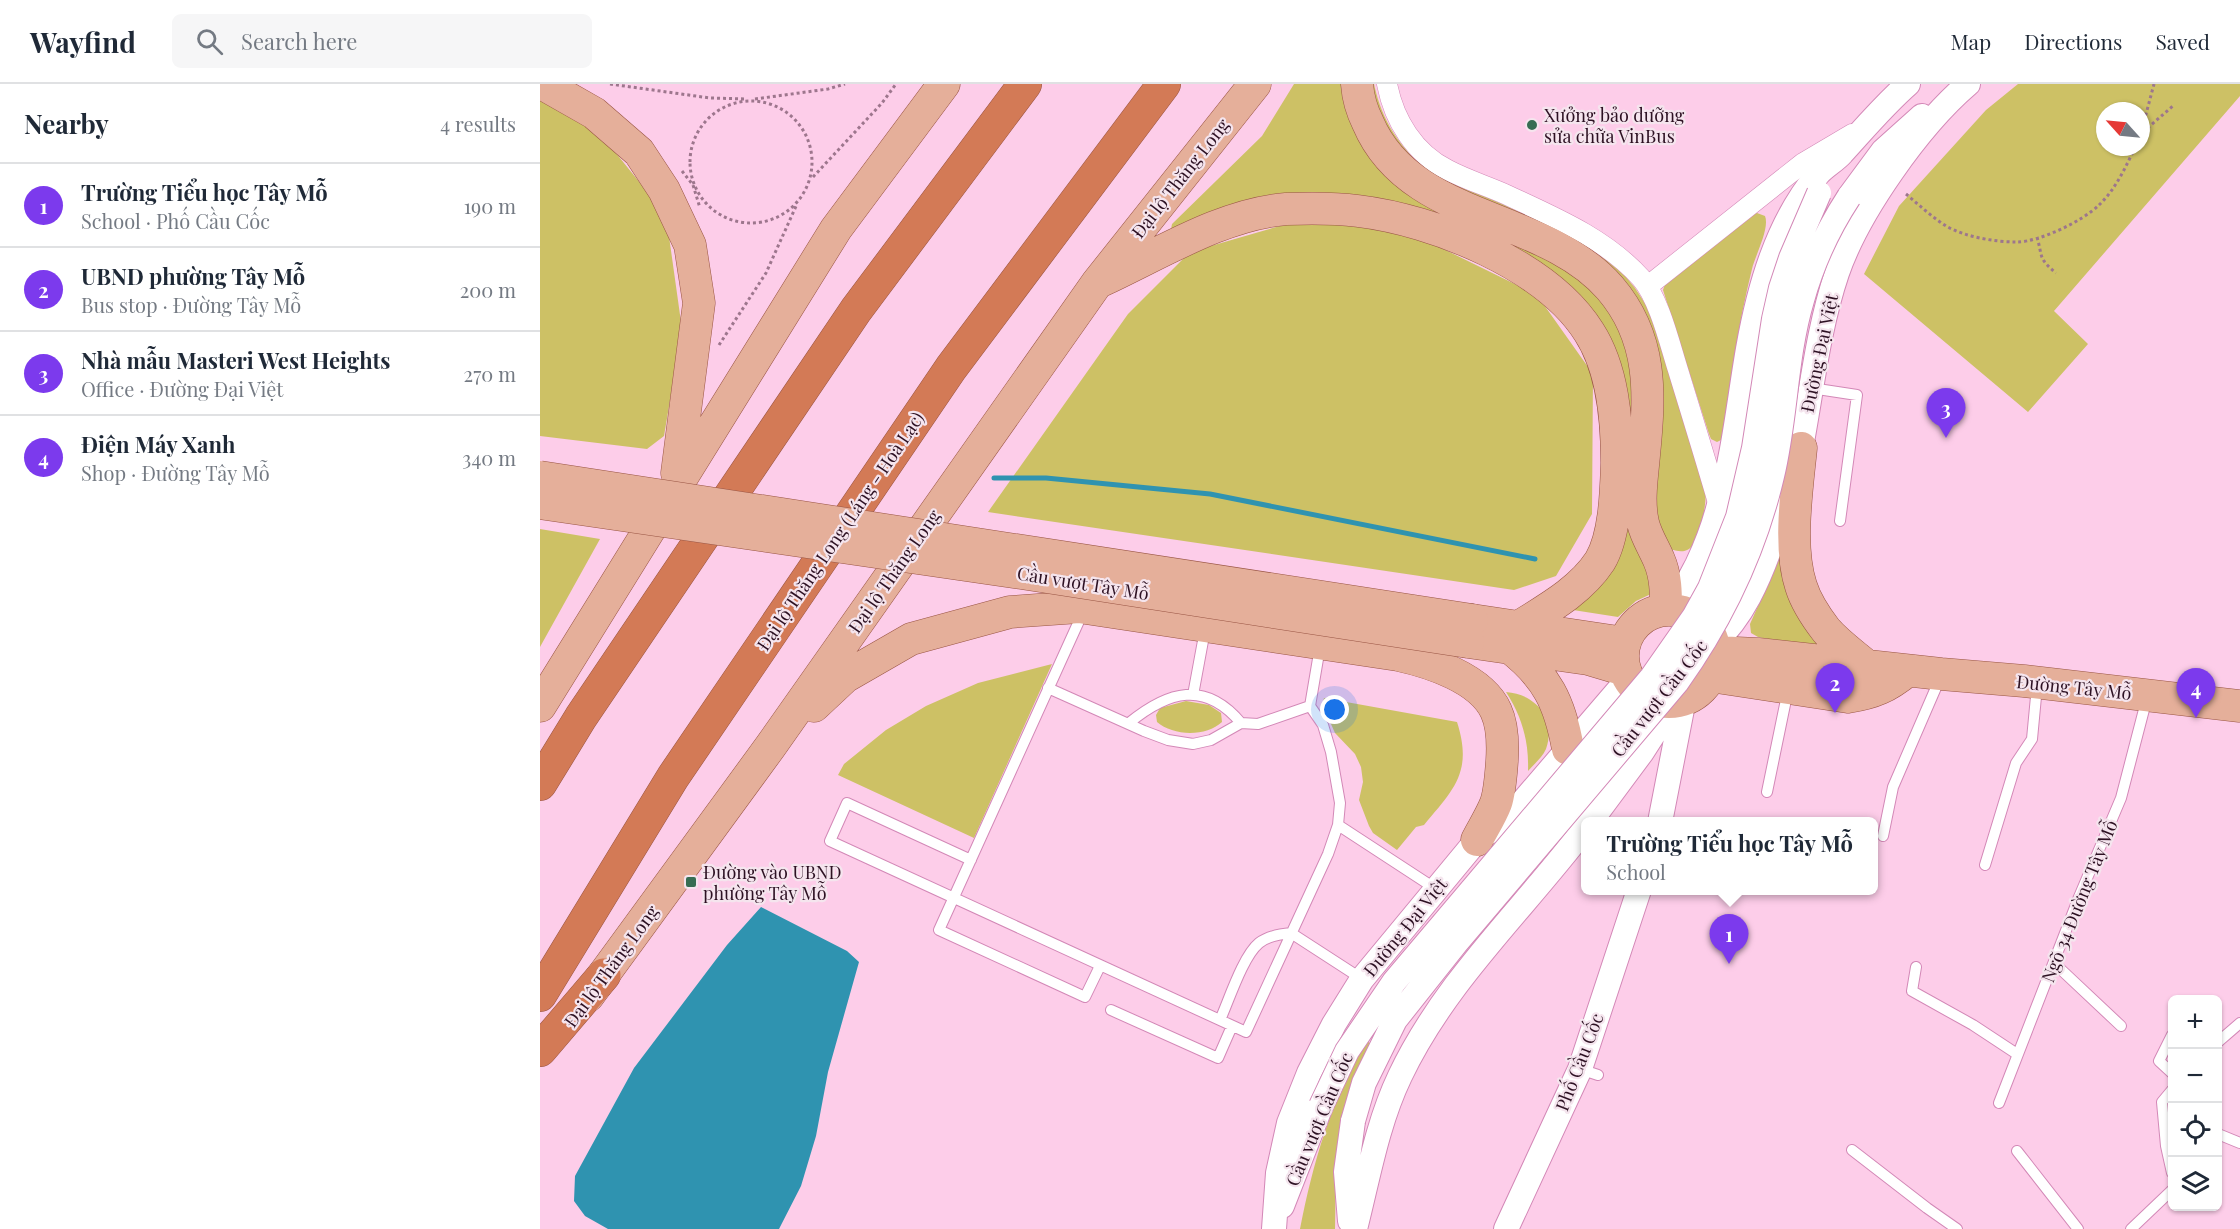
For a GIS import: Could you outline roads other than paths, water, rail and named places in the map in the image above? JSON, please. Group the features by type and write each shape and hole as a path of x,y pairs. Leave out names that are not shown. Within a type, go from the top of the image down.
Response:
{"highway":[{"path":"540,784 588,707 856,310 1025,84"},
{"name":"Đại lộ Thăng Long (Láng - Hoà Lạc)","path":"540,995 672,777 951,368 1164,84"},
{"path":"540,1050 604,975"}],"main road":[{"path":"543,84 594,113 639,152 664,189 690,245 699,303 676,485"},
{"path":"540,706 836,229 944,84"},
{"name":"Đại lộ Thăng Long","path":"540,1063 770,747 1097,283 1255,84"},
{"path":"1357,84 1363,113 1390,160 1416,182 1445,198 1566,252 1590,268 1610,288 1628,316 1641,344 1648,378 1647,418 1640,492 1643,524 1664,578 1671,610"},
{"path":"1097,283 1183,241 1253,215 1273,211 1318,208 1359,211 1417,224 1444,233 1494,255 1541,281 1574,310 1590,333 1603,359 1615,417 1616,487 1608,540 1601,560 1587,578 1514,637 1525,659 1540,675 1560,711 1568,749"},
{"path":"1801,448 1795,506 1796,563 1801,586 1813,611 1828,632 1868,667"},
{"name":"Cầu vượt Tây Mỗ","path":"540,477 1470,631"},
{"name":"Cầu vượt Tây Mỗ","path":"540,503 1009,571 1514,637 1626,664"},
{"path":"770,747 845,677 911,639 1010,612 1084,608 1398,655 1430,662 1472,685 1486,697 1496,711 1501,729 1501,769 1497,802 1477,840"},
{"path":"1671,610 1695,618 1703,625 1713,657 1704,686 1679,700 1660,701 1648,697 1637,689 1626,664 1631,630 1640,620 1652,613 1671,610"},
{"name":"Đường Tây Mỗ","path":"1713,657 1758,654 2240,706"},
{"path":"1713,657 1788,689 1839,696 1868,694 1888,686 1907,671"}],"street":[{"path":"1387,84 1398,121 1419,148 1432,160 1446,170 1505,194 1581,231 1610,249 1648,286 1662,318 1719,506"},
{"path":"1671,610 1706,545 1719,506 1734,441 1748,347 1768,264 1779,237 1804,193 1820,172 1841,154 1863,128 1908,84"},
{"name":"Cầu vượt Cầu Cốc","path":"1353,1229 1347,1172 1353,1121 1364,1083 1395,1020 1456,943 1677,682 1704,643 1727,602 1753,544 1773,475 1801,301 1831,225 1883,151 1912,123 1967,85"},
{"name":"Đường Đại Việt","path":"1713,657 1763,568 1785,505 1801,448 1823,323 1837,273 1850,241 1911,147 1938,113 1967,85"},
{"path":"1648,286 1803,164 1863,128"},
{"name":"Cầu vượt Cầu Cốc","path":"1274,1225 1321,1106 1347,1051 1394,982 1652,676 1700,608 1738,517 1754,448 1781,288 1795,247 1819,193 1841,154"},
{"name":"Đường Đại Việt","path":"1274,1225 1278,1173 1289,1123 1314,1063 1362,979 1477,840 1508,819 1568,749 1626,664"},
{"path":"1594,817 1679,700"},
{"path":"1661,817 1679,700"},
{"path":"1353,1229 1381,1125 1399,1077 1426,1028 1459,980 1581,833"},
{"name":"Phố Cầu Cốc","path":"1506,1229 1589,1072 1638,895"}],"lane":[{"path":"1810,388 1857,395 1840,521"},
{"path":"1084,608 939,930 1085,997 1100,966"},
{"path":"1193,695 1205,626"},
{"path":"970,860 847,803 830,841 1246,1032 1328,854 1338,825 1340,803 1330,752 1323,725 1310,706 1321,644"},
{"path":"1883,836 1893,787 1941,674"},
{"path":"1985,865 2016,763 2032,739 2038,683"},
{"path":"1048,688 1168,740 1193,744 1211,740 1241,723 1258,724 1310,706"},
{"path":"1767,792 1788,689"},
{"path":"1129,723 1162,700 1184,694 1218,702 1230,709 1241,723"},
{"name":"Ngõ 34 Đường Tây Mỗ","path":"1999,1103 2121,798 2148,696"},
{"path":"1338,825 1436,889"},
{"path":"1220,1020 1249,954 1260,942 1274,935 1291,933 1362,979"},
{"path":"2054,963 2121,1026"},
{"path":"1916,967 1912,991 1973,1025 2017,1054"},
{"path":"1111,1010 1218,1058 1232,1026"},
{"path":"2222,1038 2240,1023"},
{"path":"2168,1043 2159,1061 2168,1069"},
{"path":"2168,1095 2162,1102 2168,1139"},
{"path":"2222,1136 2240,1143"},
{"path":"1852,1150 1957,1229"},
{"path":"2017,1151 2078,1229"},
{"path":"2131,1229 2168,1194"}],"water":[{"path":"761,907 847,951 859,962 828,1072 816,1136 801,1186 779,1229 608,1229 585,1216 574,1201 575,1176 634,1068 727,945"}],"waterway":[{"path":"994,478 1046,478 1210,494 1535,559"}],"place":[{"name":"Xưởng bảo dưỡng sửa chữa VinBus","path":"1532,125"},
{"name":"Nhà mẫu Masteri West Heights","path":"1946,438"},
{"name":"UBND phường Tây Mỗ","path":"1835,713"},
{"name":"Điện Máy Xanh","path":"2196,718"},
{"name":"Đường vào UBND phường Tây Mỗ","path":"691,882"},
{"name":"Trường Tiểu học Tây Mỗ","path":"1729,964"}]}
